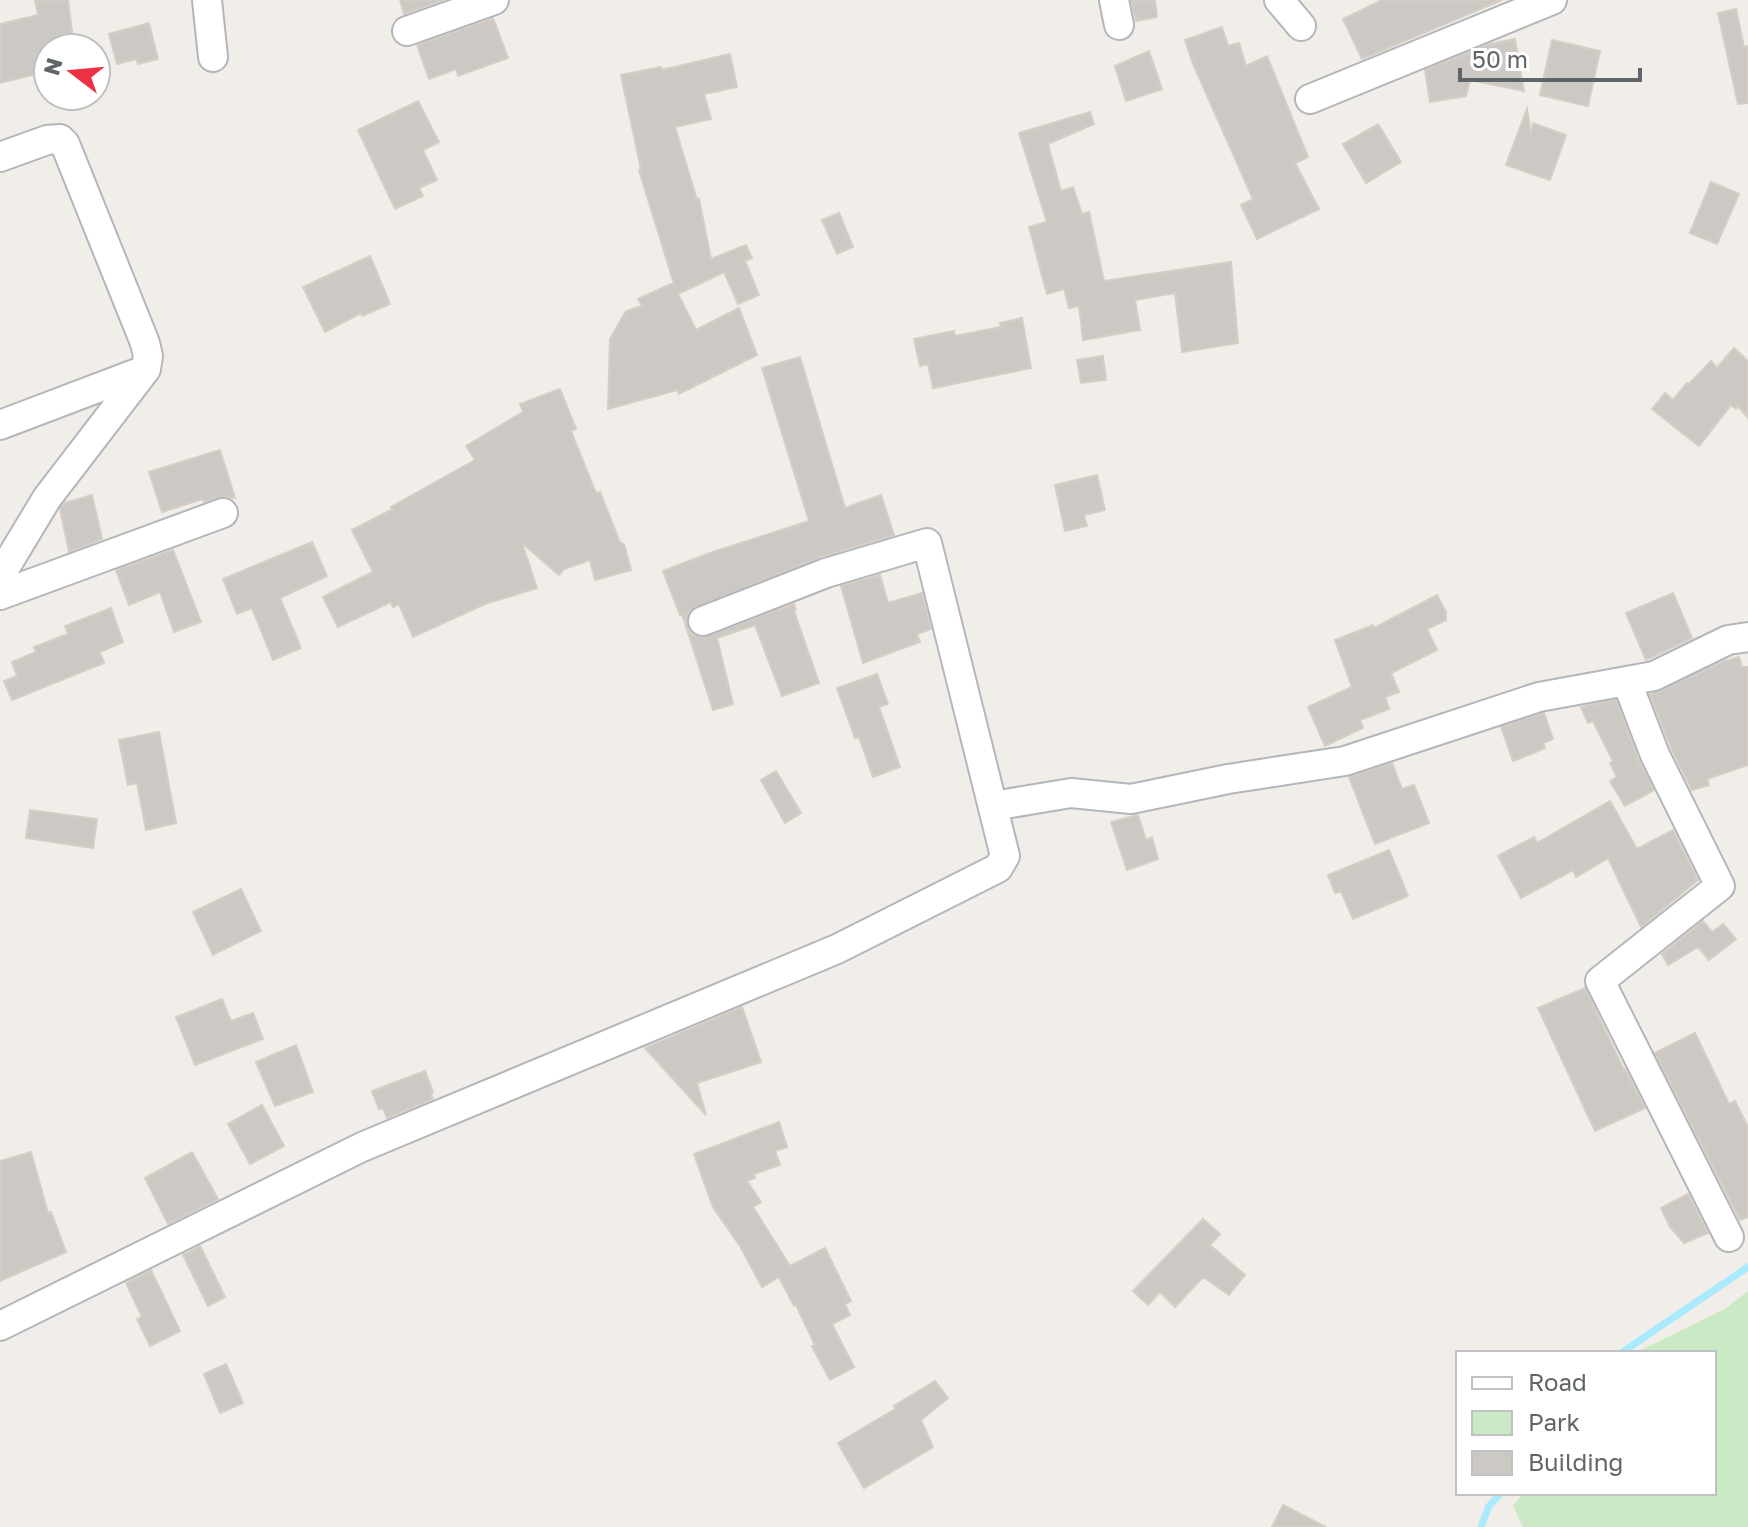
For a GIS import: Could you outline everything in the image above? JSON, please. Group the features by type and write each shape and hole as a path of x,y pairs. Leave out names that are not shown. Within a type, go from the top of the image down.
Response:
{"street":[{"path":"207,0 213,57"},
{"path":"407,31 494,0"},
{"path":"1279,0 1301,26"},
{"path":"1310,99 1552,0"},
{"path":"0,157 47,140 60,139 65,144 148,356 146,369 47,498 0,576"},
{"path":"0,425 146,369"},
{"path":"0,595 223,513"},
{"path":"0,1326 362,1147 837,949 998,868 1005,856 927,543 826,573 703,621"},
{"path":"993,806 1071,793 1131,799 1228,779 1345,761 1539,697 1654,676 1728,640 1748,637"},
{"path":"1627,682 1655,755 1720,886 1600,981 1729,1237"}],"green space":[{"path":"1748,1291 1748,1527 1523,1527 1513,1506 1521,1495 1716,1495 1716,1351 1639,1351 1725,1309"}],"building":[{"path":"35,0 68,0 72,32 32,32 32,75 0,83 0,24 38,15"},
{"path":"400,0 443,0 404,14"},
{"path":"1131,0 1155,0 1157,17 1136,21"},
{"path":"1382,0 1502,0 1362,59 1343,19"},
{"path":"1736,9 1744,47 1748,46 1748,103 1738,104 1718,13"},
{"path":"493,18 508,58 458,76 456,69 429,79 417,45"},
{"path":"149,23 158,59 138,64 136,59 117,64 112,33"},
{"path":"1222,27 1228,46 1239,43 1246,66 1267,56 1308,157 1295,163 1319,209 1257,239 1241,205 1253,199 1185,40"},
{"path":"1515,39 1524,91 1470,80 1466,96 1430,102 1425,70 1490,44"},
{"path":"1552,40 1600,51 1588,106 1540,95"},
{"path":"1149,51 1162,89 1126,101 1115,66"},
{"path":"730,54 737,87 704,94 711,119 675,127 699,199 711,259 746,245 752,258 745,261 759,295 738,304 724,272 678,294 696,330 739,308 757,355 679,394 677,390 608,409 610,339 626,311 642,306 638,299 673,283 675,287 639,170 621,75 661,67 662,70"},
{"path":"418,101 439,142 423,150 437,180 419,188 423,196 395,209 358,130"},
{"path":"1527,109 1531,134 1533,123 1566,135 1550,180 1506,165"},
{"path":"1090,112 1094,124 1048,144 1061,191 1073,187 1082,214 1089,212 1104,281 1231,262 1238,343 1182,352 1175,293 1135,300 1140,330 1083,340 1079,306 1069,308 1064,289 1047,294 1029,227 1047,222 1019,133"},
{"path":"1378,124 1401,162 1366,183 1343,144"},
{"path":"1711,182 1739,194 1717,244 1690,233"},
{"path":"839,213 853,247 837,254 822,220"},
{"path":"370,256 390,304 362,316 361,313 325,332 303,287"},
{"path":"1022,318 1031,368 933,388 928,364 920,366 914,339 954,331 955,336 1001,327 1000,323"},
{"path":"1734,348 1748,361 1748,418 1738,406 1736,409 1731,405 1699,446 1652,409 1665,393 1673,400 1711,361 1717,368"},
{"path":"1103,356 1106,380 1081,383 1077,360"},
{"path":"800,357 845,508 881,495 894,535 820,557 690,610 686,619 688,628 693,635 701,638 794,604 819,683 782,696 755,625 717,638 733,704 713,710 682,614 663,571 809,521 762,368"},
{"path":"560,389 576,429 571,431 596,493 600,492 619,540 624,544 631,570 595,580 590,560 564,569 559,575 522,543 537,588 485,604 413,637 399,604 393,607 391,602 338,627 323,597 373,572 352,530 475,460 466,446 523,412 520,404"},
{"path":"220,450 235,498 218,497 204,502 203,499 162,512 149,472"},
{"path":"1097,475 1105,510 1084,515 1087,526 1065,531 1055,485"},
{"path":"92,495 102,539 69,552 60,509 64,503"},
{"path":"312,542 327,576 280,598 301,648 273,660 252,608 237,614 223,579"},
{"path":"173,550 201,622 174,632 160,592 129,605 116,570"},
{"path":"880,575 888,603 922,593 931,629 917,634 920,642 863,663 841,586"},
{"path":"1673,593 1692,638 1646,660 1626,613"},
{"path":"1437,595 1446,612 1446,620 1427,629 1437,650 1391,673 1399,692 1385,697 1389,709 1360,720 1363,728 1325,746 1308,707 1352,687 1335,640 1373,625 1374,628"},
{"path":"111,608 123,642 100,652 104,663 12,700 4,681 17,676 12,662 36,652 34,647 68,634 65,626"},
{"path":"1739,657 1742,667 1748,667 1748,765 1707,779 1709,785 1692,790 1671,748 1650,694"},
{"path":"877,674 888,704 879,707 900,767 873,777 837,688"},
{"path":"1616,700 1639,761 1654,790 1625,806 1610,781 1617,777 1610,763 1613,761 1593,721 1588,723 1581,707"},
{"path":"1544,713 1553,739 1543,743 1545,748 1513,761 1501,727"},
{"path":"159,732 176,823 146,830 137,783 128,785 119,740"},
{"path":"1392,763 1402,789 1414,785 1429,823 1375,844 1349,777"},
{"path":"776,771 801,813 785,823 761,780"},
{"path":"1610,801 1637,849 1673,830 1698,880 1641,927 1608,858 1576,877 1573,870 1521,898 1498,856 1534,837 1537,843"},
{"path":"30,810 97,819 93,848 26,838"},
{"path":"1138,815 1146,840 1152,837 1158,859 1127,870 1111,822"},
{"path":"1389,850 1408,896 1353,919 1341,891 1335,893 1328,875"},
{"path":"241,889 261,931 213,955 193,912"},
{"path":"1703,921 1712,932 1723,924 1736,939 1709,960 1698,947 1668,965 1662,954"},
{"path":"1585,988 1645,1108 1595,1131 1538,1008"},
{"path":"222,999 231,1021 253,1013 263,1039 195,1065 176,1017"},
{"path":"742,1007 761,1062 697,1083 706,1115 645,1048"},
{"path":"1695,1033 1729,1104 1735,1101 1748,1127 1748,1217 1740,1220 1655,1053"},
{"path":"296,1045 313,1092 275,1106 256,1062"},
{"path":"425,1071 433,1099 387,1118 383,1108 379,1109 372,1091"},
{"path":"262,1105 284,1146 250,1164 228,1124"},
{"path":"779,1122 787,1147 775,1151 780,1165 754,1174 755,1178 747,1181 761,1202 753,1207 790,1266 825,1248 851,1301 845,1304 850,1315 832,1324 854,1367 830,1380 796,1305 779,1277 762,1287 740,1246 713,1207 694,1154"},
{"path":"31,1152 48,1213 51,1212 66,1252 0,1281 0,1161"},
{"path":"192,1152 218,1199 168,1224 145,1178"},
{"path":"1688,1194 1708,1233 1684,1243 1670,1227 1661,1208"},
{"path":"1203,1219 1220,1234 1210,1245 1245,1275 1229,1295 1203,1277 1175,1307 1160,1292 1148,1305 1133,1291"},
{"path":"200,1246 225,1297 208,1306 183,1255"},
{"path":"151,1270 180,1331 150,1346 137,1319 142,1317 126,1283"},
{"path":"226,1364 243,1403 220,1413 204,1374"},
{"path":"935,1381 948,1398 921,1420 933,1447 864,1488 838,1443"},
{"path":"1283,1505 1326,1527 1272,1527"}],"waterway":[{"path":"1624,1351 1748,1267"},
{"path":"1481,1527 1489,1506 1499,1495"}]}
